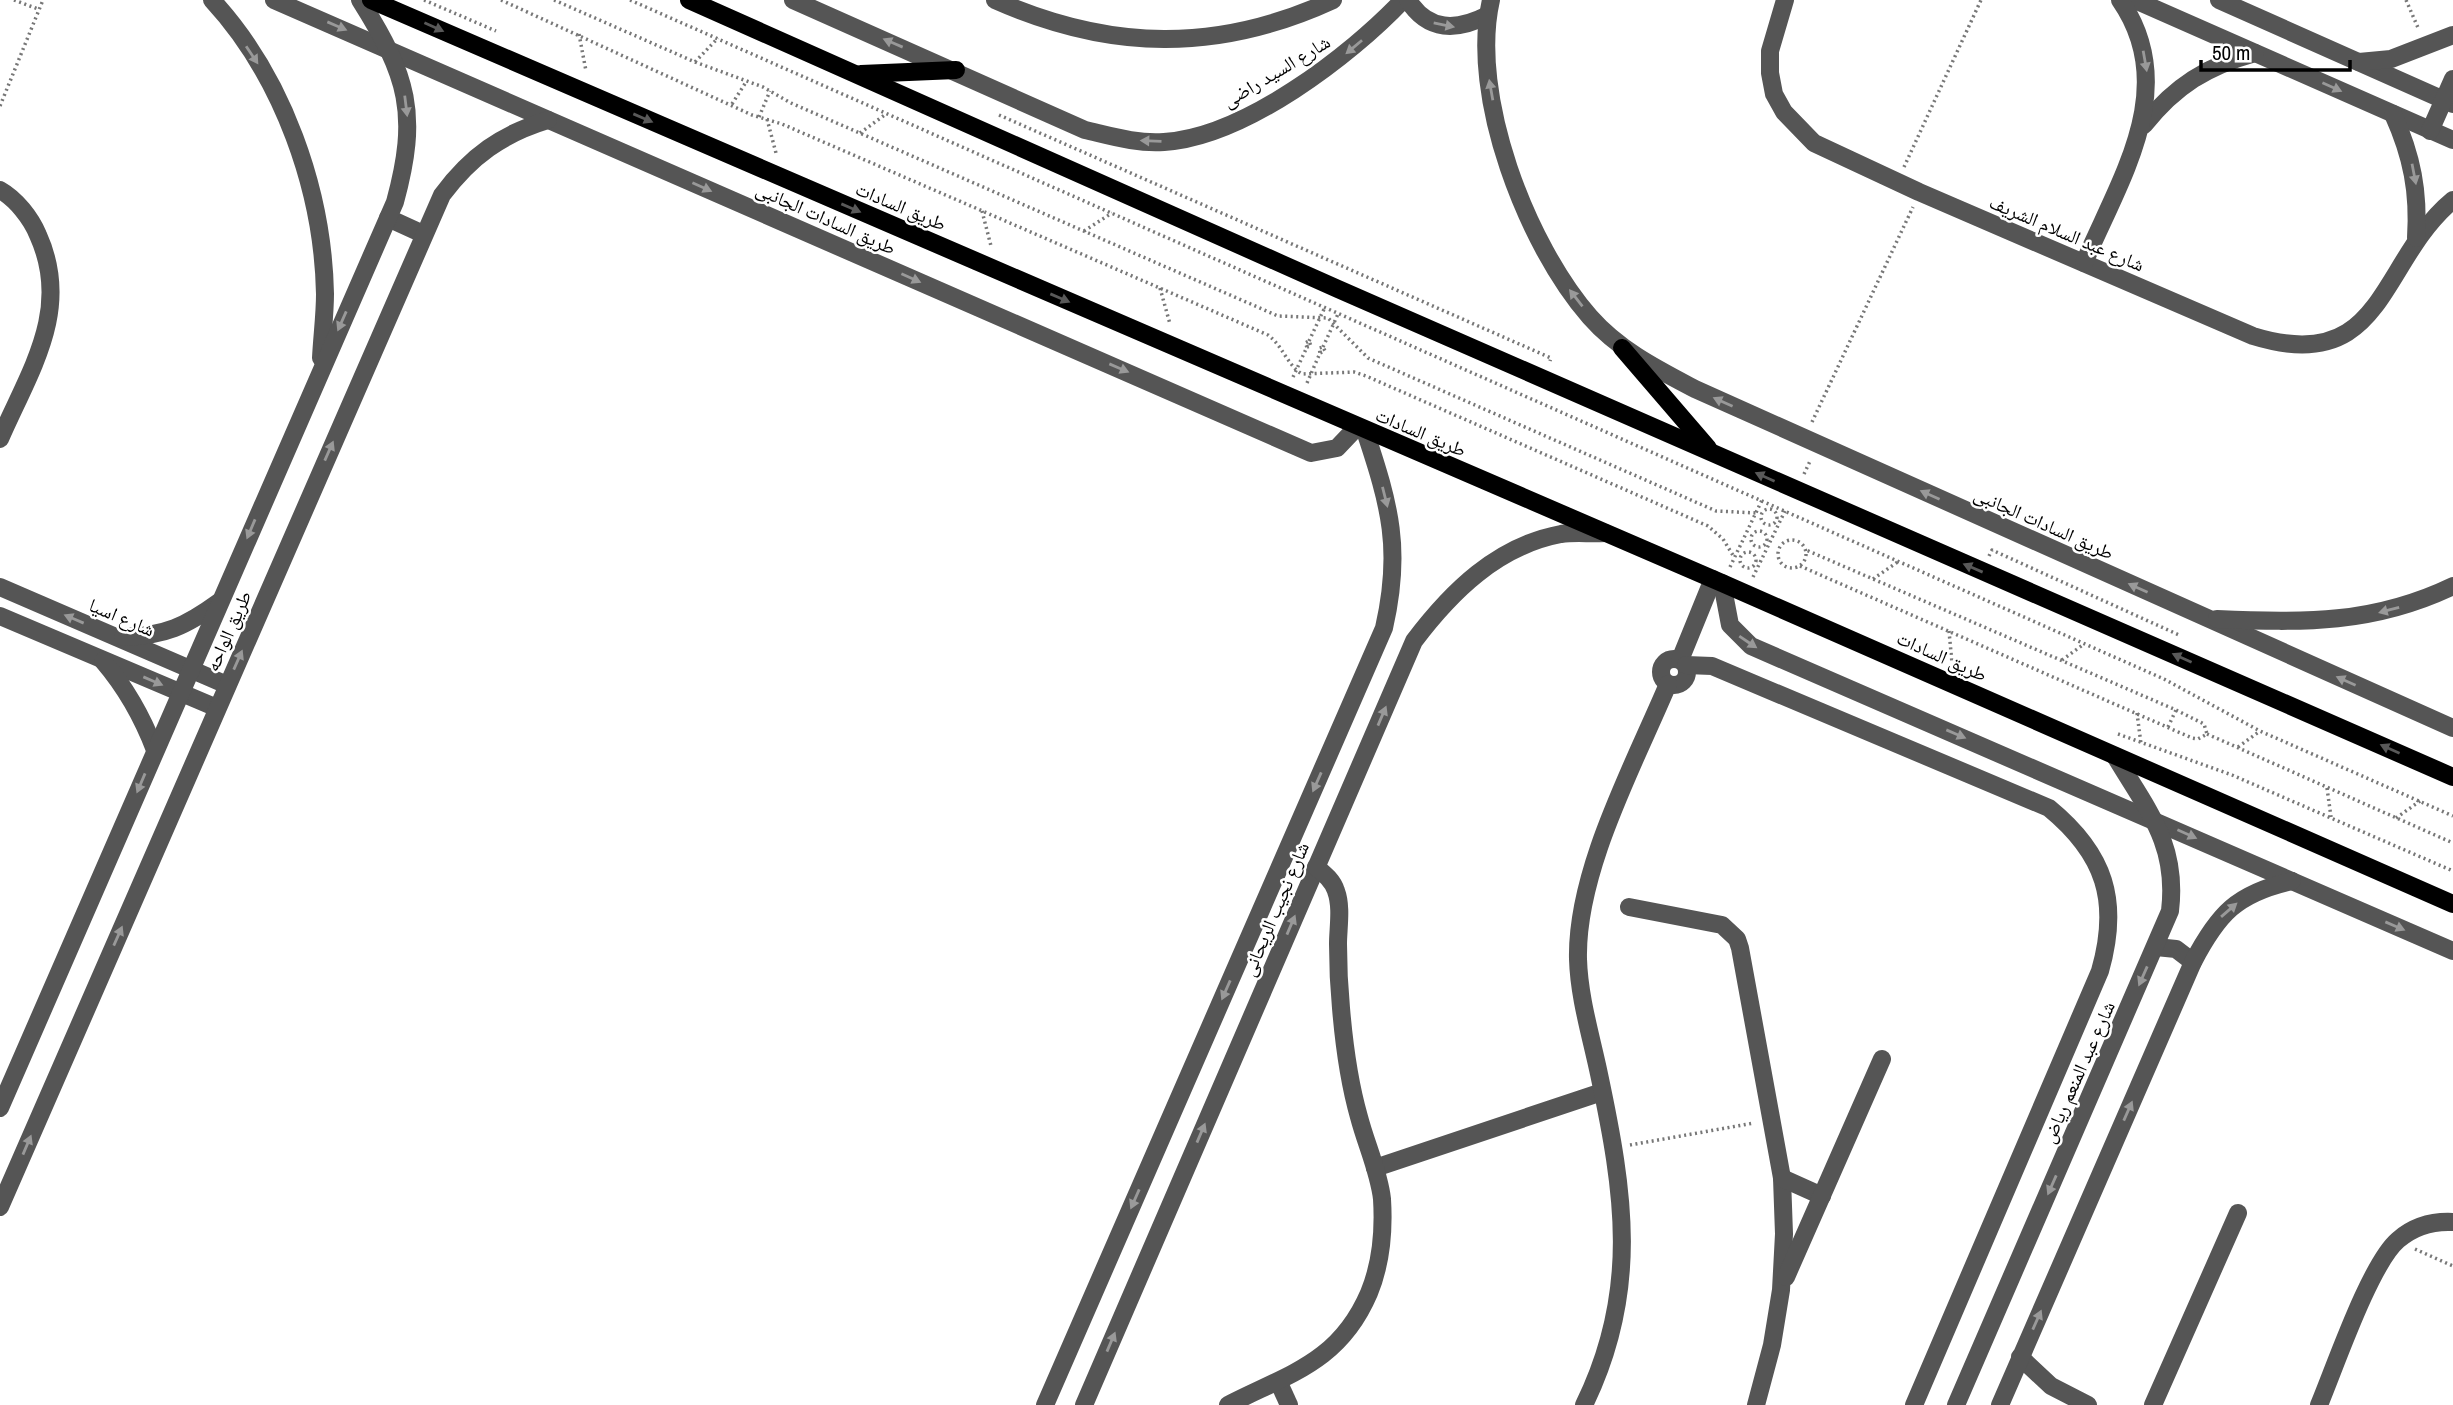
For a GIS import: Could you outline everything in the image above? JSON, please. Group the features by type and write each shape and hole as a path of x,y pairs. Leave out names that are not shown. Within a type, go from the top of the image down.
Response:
{"main road":[{"name":"طريق السادات","path":"371,0 1718,581 2453,904"},
{"path":"689,0 1712,454 2453,777"},
{"path":"855,74 956,71"},
{"path":"1622,348 1712,454"}],"street":[{"path":"212,0 267,77 298,145 319,231 325,294 320,369"},
{"name":"طريق السادات الجانبى","path":"274,0 1311,453 1337,448 1361,429"},
{"name":"طريق الواحه","path":"1,1103 388,218 405,164 408,125 403,86 390,49 360,0"},
{"path":"793,0 956,71"},
{"path":"995,0 1049,22 1090,33 1132,39 1175,40 1217,37 1259,28 1333,0"},
{"path":"1406,0 1426,21 1441,26 1463,26 1489,7"},
{"name":"شارع السيد راضى","path":"956,71 1085,130 1127,140 1165,142 1203,133 1243,118 1317,74 1379,26 1406,0"},
{"name":"شارع عبد السلام الشريف","path":"1785,0 1770,51 1774,94 1784,112 1814,143 1897,182 2253,336 2280,344 2307,345 2335,339 2359,325 2378,305 2416,238 2436,214 2453,200"},
{"path":"2084,263 2141,127 2147,99 2148,69 2142,41 2120,0"},
{"path":"2135,0 2453,141"},
{"path":"2219,0 2448,102"},
{"path":"1489,7 1488,75 1499,133 1516,190 1541,244 1565,285 1591,318 1622,348"},
{"path":"2358,62 2391,59 2426,48 2453,35"},
{"path":"2141,127 2164,100 2190,78 2221,62 2255,53"},
{"path":"2430,131 2448,102 2453,79"},
{"name":"شارع عبد السلام الشريف","path":"2393,114 2406,143 2415,174 2418,206 2416,238"},
{"name":"طريق الواحه","path":"0,1207 4,1185 442,195 477,155 498,139 548,120"},
{"path":"0,190 33,223 49,259 53,298 44,337 0,439"},
{"path":"388,218 424,234"},
{"name":"طريق السادات الجانبى","path":"1622,348 1695,389 2206,619 2448,720"},
{"name":"شارع نجيب الريحانى","path":"1050,1403 1384,628 1392,592 1392,531 1382,483 1361,429"},
{"name":"شارع نجيب الريحانى","path":"1084,1405 1414,641 1443,602 1478,572 1518,549 1561,534 1605,533"},
{"path":"1584,1405 1609,1341 1619,1293 1623,1244 1622,1196 1580,980 1579,929 1583,898 1591,868 1668,684 1676,685 1684,681 1683,663 1718,581"},
{"path":"1718,581 1730,625 1751,646 2453,951"},
{"path":"2206,619 2321,622 2365,617 2408,605 2453,586"},
{"name":"شارع اسيا","path":"0,587 227,685"},
{"path":"116,637 153,636 189,624 219,602"},
{"path":"0,615 217,708"},
{"path":"1384,628 1414,641"},
{"path":"101,659 125,686 143,716 155,750"},
{"path":"1683,663 1712,666 2049,808 2073,828 2091,852 2104,880 2110,910 2108,941 2100,971 1914,1405"},
{"name":"شارع عبد المنعم رياض","path":"1956,1405 2170,911 2173,887 2171,863 2152,818 2115,756"},
{"path":"1228,1405 1308,1367 1332,1347 1353,1322 1368,1293 1378,1262 1382,1230 1381,1196 1358,1115 1348,1062 1341,1009 1339,902 1332,882 1316,867"},
{"path":"2000,1405 2193,962 2211,928 2227,910 2268,886 2291,881"},
{"path":"1629,907 1722,925 1737,939 1782,1178 1784,1234 1781,1290 1772,1345 1756,1405"},
{"path":"2156,947 2176,949 2193,962"},
{"path":"1781,1290 1882,1059"},
{"path":"1375,1168 1602,1092"},
{"path":"1782,1178 1822,1196"},
{"path":"2153,1405 2238,1213"},
{"path":"2319,1405 2377,1268 2397,1241 2425,1224 2453,1222"},
{"path":"2020,1357 2051,1387 2088,1405"},
{"path":"1279,1383 1289,1405"}],"path":[{"path":"14,0 39,9"},
{"path":"0,106 43,0"},
{"path":"501,0 759,117 1268,335 1284,350 1296,371 1310,376 1343,372 1366,376 1708,526 1723,540 1734,557"},
{"path":"554,0 695,62 770,91 1278,316 1321,316 1335,321 1352,345 1368,358 1716,511 1756,513"},
{"path":"630,0 2164,679 2260,731 2453,816"},
{"path":"1897,182 1981,0"},
{"path":"2406,0 2426,48"},
{"path":"579,34 586,71"},
{"path":"695,62 718,38"},
{"path":"733,104 746,82"},
{"path":"759,117 770,91"},
{"path":"860,133 886,114"},
{"path":"999,115 1551,359 1532,399"},
{"path":"767,119 776,153"},
{"path":"1805,438 1920,192"},
{"path":"981,210 991,246"},
{"path":"1084,231 1112,213"},
{"path":"1160,288 1170,324"},
{"path":"1293,377 1307,347 1311,346 1310,341 1325,307"},
{"path":"1307,383 1320,353 1325,351 1323,347 1339,313"},
{"path":"1730,566 1762,500"},
{"path":"1765,525 1761,519 1763,512 1773,507"},
{"path":"1765,525 1772,525 1777,521 1773,507"},
{"path":"1753,577 1785,511"},
{"path":"1751,536 1762,531 1765,525"},
{"path":"1762,531 1768,543 1779,548"},
{"path":"1746,533 1751,536 1755,546 1752,552"},
{"path":"1793,539 1806,550 2176,710 2204,724 2207,734 2198,739 1800,566 1783,565 1778,554 1779,548 1793,539"},
{"path":"1755,546 1762,547 1768,543"},
{"path":"1800,566 1806,559 1806,550"},
{"path":"1745,552 1752,552 1757,562 1752,568 1745,568 1740,558 1745,552"},
{"path":"1873,579 1899,561"},
{"path":"1950,631 1952,663"},
{"path":"2062,660 2084,644"},
{"path":"2168,727 2176,710"},
{"path":"2137,713 2141,744"},
{"path":"2238,747 2260,731"},
{"path":"2207,734 2453,844"},
{"path":"2327,788 2331,818"},
{"path":"2396,818 2420,801"},
{"path":"1614,1147 1772,1120"},
{"path":"2397,1241 2453,1266"}]}
